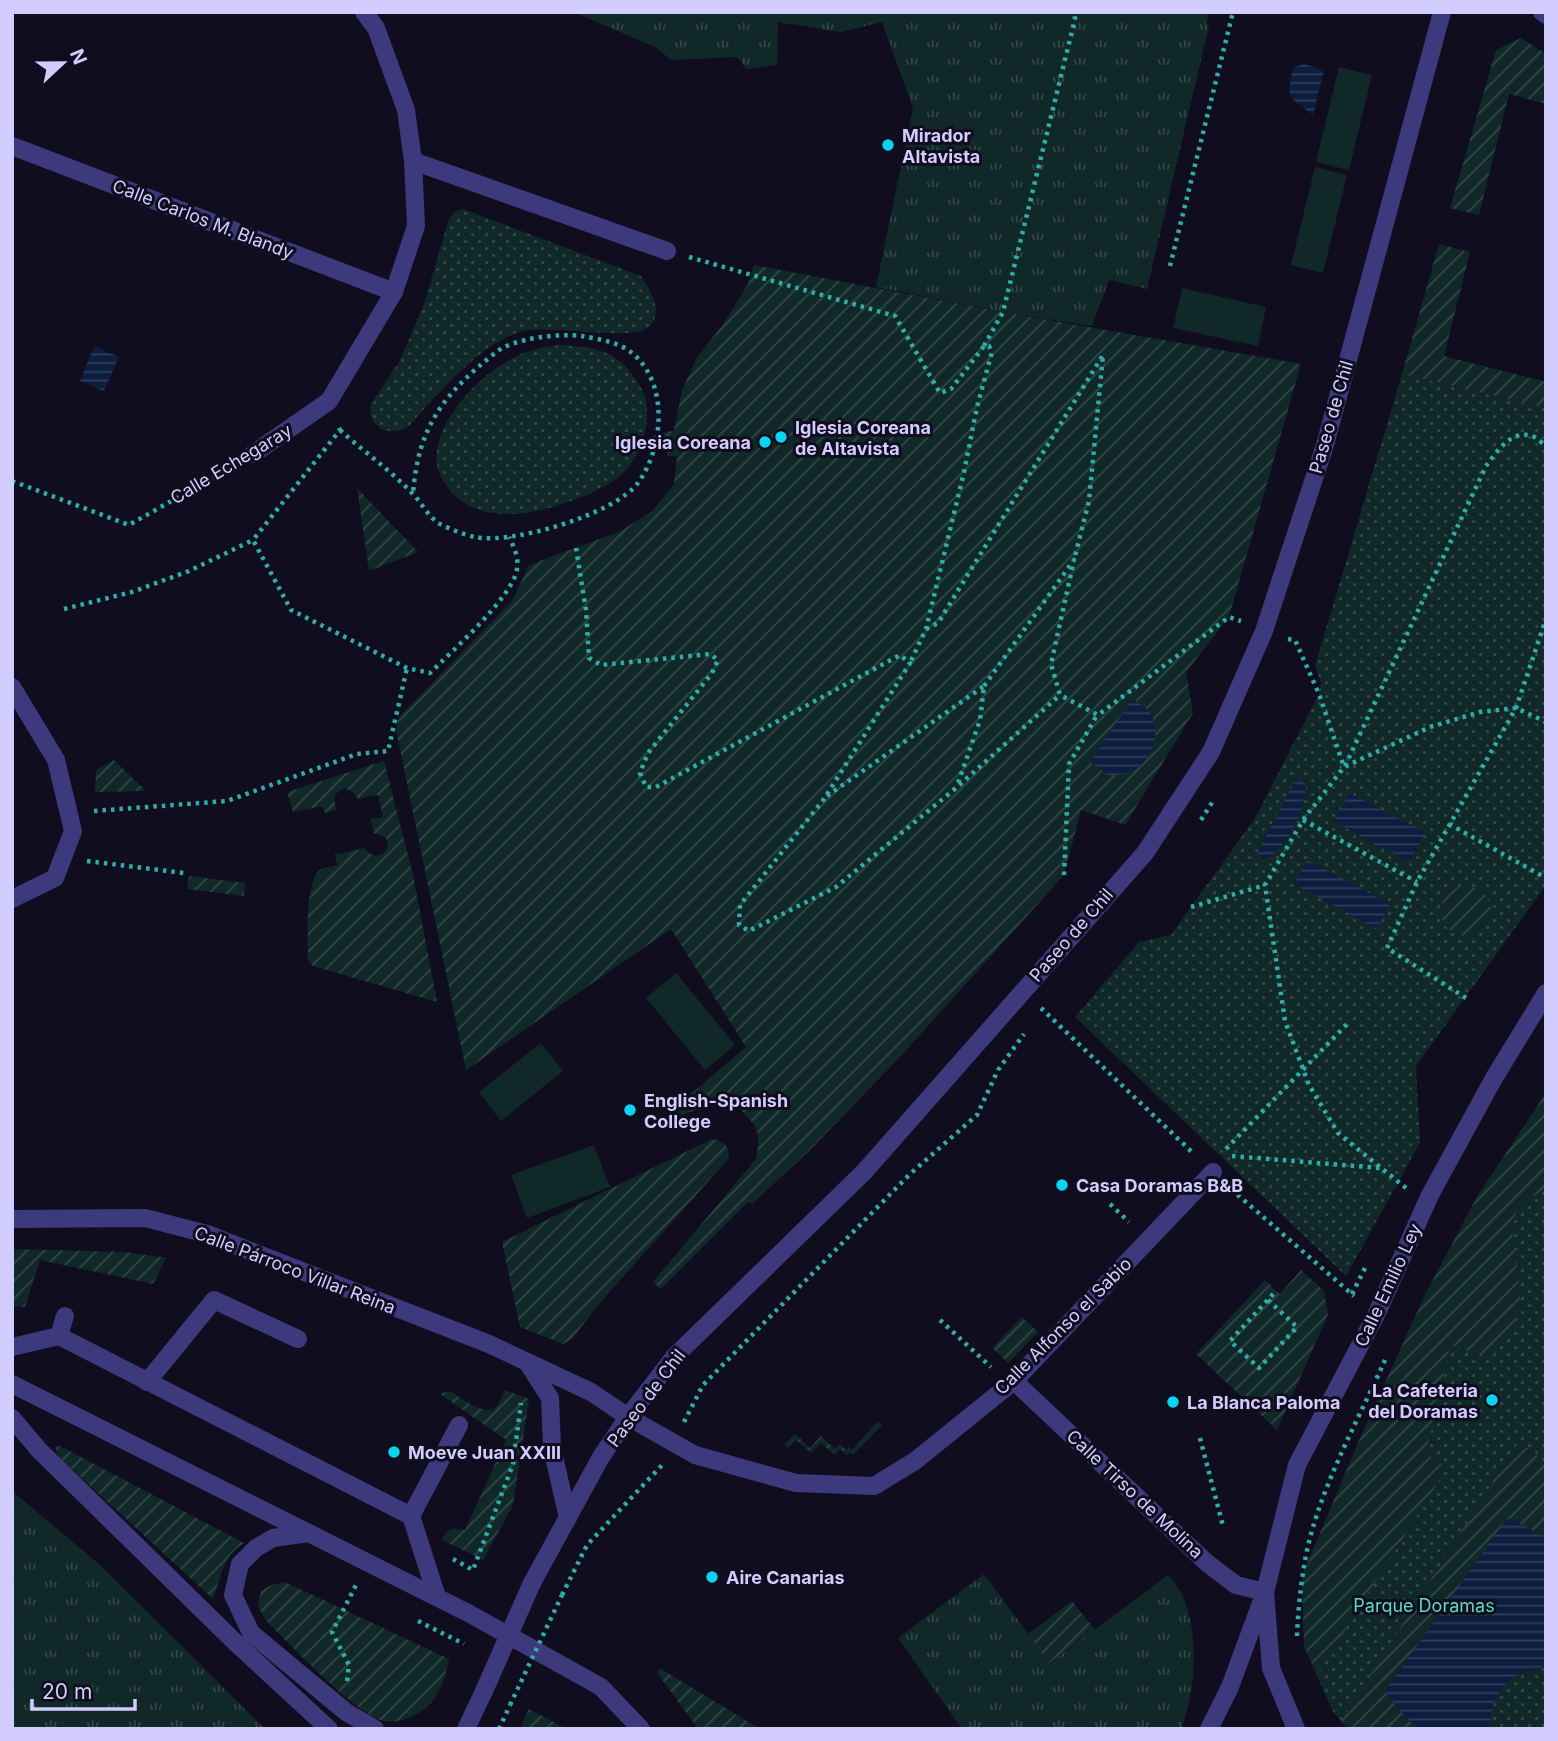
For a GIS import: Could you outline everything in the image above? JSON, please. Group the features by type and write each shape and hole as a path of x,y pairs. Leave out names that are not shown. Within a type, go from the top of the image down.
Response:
{"street":[{"name":"Calle Echegaray","path":"253,454 330,401 394,292 416,226 413,161 406,110 376,28 364,12"},
{"name":"Paseo de Chil","path":"464,1727 484,1691 532,1583 601,1457 628,1417 674,1357 864,1172 1145,853 1211,752 1264,631 1325,445 1442,12"},
{"name":"Calle Carlos M. Blandy","path":"12,146 394,292"},
{"path":"413,161 667,251"},
{"path":"12,899 55,878 73,831 56,760 13,689"},
{"name":"Calle Emilio Ley","path":"1265,1592 1297,1465 1376,1315 1430,1195 1494,1078 1546,993"},
{"name":"Calle Alfonso el Sabio","path":"628,1417 695,1455 796,1483 874,1486 915,1461 1014,1381 1213,1172"},
{"name":"Calle Párroco Villar Reina","path":"12,1219 145,1218 207,1234 489,1344 591,1391 628,1417"},
{"path":"147,1382 214,1300 298,1339"},
{"path":"59,1336 65,1316"},
{"path":"12,1347 59,1336 411,1516"},
{"path":"527,1362 550,1398 552,1448 568,1518"},
{"name":"Calle Tirso de Molina","path":"1014,1381 1207,1563 1236,1585 1265,1592"},
{"path":"12,1384 436,1597 601,1687 641,1729"},
{"path":"12,1418 39,1450 228,1636 328,1729"},
{"path":"436,1597 411,1516 459,1425"},
{"path":"309,1532 273,1538 256,1548 240,1564 233,1595 251,1633 346,1712 374,1729"},
{"path":"1209,1729 1230,1688 1265,1592"},
{"path":"1265,1592 1271,1668 1296,1729"}],"path":[{"path":"667,251 895,316 940,393 951,389 984,346 1003,312 1075,19 1074,12"},
{"path":"1170,266 1233,12"},
{"path":"330,401 340,430 413,494 424,510 439,524 477,538 509,537 561,525 604,509 636,486 652,460 659,418 657,394 649,370 631,351 606,340 571,335 536,338 499,349 466,376 442,402 415,463 413,494"},
{"path":"984,346 989,346 992,352 926,629 910,663 824,799 740,905 739,925 749,931 836,887 956,788 1060,695"},
{"path":"926,629 938,623 1103,355 1089,501 1051,664 1060,695 1098,715"},
{"path":"64,609 132,592 189,571 253,540 340,430"},
{"path":"1400,1199 1406,1187 1338,1133 1303,1069 1285,1021 1265,885 1303,820 1344,766 1486,466 1504,443 1519,436 1532,436 1546,446"},
{"name":"Calle Echegaray","path":"12,481 129,525 253,454"},
{"path":"253,540 291,610 407,668 430,673 502,598 517,569 516,552 509,537"},
{"path":"576,548 586,610 589,658 601,665 710,654 718,660 712,673 648,753 639,773 646,787 656,787 900,655 910,663"},
{"path":"824,799 984,686 1074,560"},
{"path":"1063,874 1069,764 1098,715 1229,617 1295,640 1319,694 1344,766"},
{"path":"1466,998 1387,948 1417,882 1516,708 1546,619"},
{"path":"1284,651 1290,639"},
{"path":"69,813 227,801 357,754 388,751 407,668"},
{"path":"956,788 980,720 984,686"},
{"path":"1344,766 1430,727 1480,712 1516,708 1546,722"},
{"path":"1201,820 1215,797"},
{"path":"1303,820 1417,882"},
{"path":"1449,824 1546,878"},
{"path":"87,861 184,873"},
{"path":"1191,907 1265,885"},
{"path":"1035,1019 1051,999"},
{"path":"1349,1022 1220,1155 1297,1159 1382,1168"},
{"path":"499,1729 587,1545 662,1467 703,1385 910,1174 977,1115 998,1070 1027,1030"},
{"path":"1110,1204 1136,1228"},
{"path":"1352,1294 1370,1259"},
{"path":"1268,1300 1297,1327 1259,1368 1230,1341 1276,1291"},
{"path":"940,1320 997,1372"},
{"path":"1297,1644 1298,1604 1307,1553 1326,1489 1390,1348"},
{"path":"473,1570 513,1464 527,1362"},
{"path":"1200,1438 1223,1526"},
{"path":"331,1698 349,1679 346,1657 335,1642 332,1632 366,1562"},
{"path":"351,1587 364,1593"},
{"path":"414,1618 474,1649"},
{"path":"520,1672 532,1678"}],"green space":[{"path":"574,12 1209,12 1206,24 1209,26 1147,289 1109,280 1092,326 876,287 913,108 882,22 840,32 778,22 777,65 747,69 737,57 671,60 657,48"},
{"path":"1521,38 1546,54 1546,104 1509,94 1479,215 1450,208 1496,50"},
{"path":"1339,67 1372,75 1349,170 1316,162"},
{"path":"1315,167 1347,175 1323,273 1291,265"},
{"path":"463,209 641,276 656,309 653,322 638,332 537,330 509,336 462,370 409,426 388,431 376,425 372,419 371,404 399,362 423,307 449,219 456,211"},
{"path":"1439,244 1470,252 1444,356 1546,382 1546,408 1402,374"},
{"path":"754,265 1301,364 1229,617 1186,672 1193,713 1125,825 1081,810 1064,875 899,1058 810,1150 752,1204 748,1202 661,1289 653,1282 756,1159 758,1137 755,1127 743,1112 727,1105 705,1107 651,1128 746,1047 671,929 466,1070 396,730 399,717 512,601 529,565 621,531 653,510 674,484 677,456 668,456 663,432 674,431 682,390 697,357 722,326 748,284"},
{"path":"1182,288 1266,307 1258,346 1173,328"},
{"path":"560,345 607,353 624,365 640,386 646,401 647,422 633,460 618,478 608,485 569,502 533,512 495,513 462,501 448,488 437,464 438,448 451,415 476,385 505,363 529,351"},
{"path":"1402,374 1546,408 1546,885 1416,1066 1420,1143 1346,1276 1075,1017 1139,942 1171,935 1255,818 1319,694 1321,683 1315,666"},
{"path":"357,488 418,552 369,571"},
{"path":"114,760 146,791 95,792 96,770"},
{"path":"384,761 413,875 437,1002 313,966 308,960 309,899 315,877 320,870 337,865 335,855 364,848 372,855 380,855 388,846 386,838 374,833 371,819 383,817 378,795 358,799 345,788 335,796 337,809 325,813 322,806 293,812 287,792"},
{"path":"189,876 245,883 244,896 187,889"},
{"path":"1466,886 1484,893 1491,911 1484,929 1466,936 1448,929 1441,911 1448,893"},
{"path":"676,973 735,1045 705,1070 646,998"},
{"path":"541,1043 563,1071 501,1121 479,1092"},
{"name":"Parque Doramas","path":"1546,1093 1546,1729 1348,1729 1332,1710 1304,1646 1302,1576 1425,1295 1477,1197"},
{"path":"1546,1093 1546,1191 1528,1199 1517,1211 1513,1225 1520,1291 1519,1308 1514,1322 1489,1358 1450,1345 1426,1454 1447,1468 1317,1675 1304,1646 1302,1576 1425,1295 1477,1197"},
{"path":"712,1139 725,1144 729,1158 597,1306 572,1339 563,1344 520,1327 502,1242"},
{"path":"594,1145 610,1187 527,1218 511,1175"},
{"path":"12,1249 126,1252 166,1258 153,1284 40,1260 25,1307 12,1306"},
{"path":"1301,1270 1324,1291 1328,1315 1277,1430 1196,1354 1265,1280 1280,1294"},
{"path":"1022,1317 1038,1332 1008,1363 992,1348"},
{"path":"505,1390 529,1399 513,1505 483,1560 442,1540 451,1530 465,1530 506,1440 440,1394 450,1391 474,1406 487,1410 497,1406"},
{"path":"878,1421 882,1425 853,1455 850,1452 847,1455 840,1449 834,1455 821,1443 811,1453 796,1440 788,1448 784,1445 795,1434 810,1448 821,1436 835,1449 840,1444 846,1450 849,1447 852,1450"},
{"path":"1519,1441 1546,1463 1546,1538 1508,1517 1384,1692 1417,1729 1348,1729 1341,1721"},
{"path":"60,1446 244,1543 226,1561 213,1599 60,1458 56,1447"},
{"path":"12,1491 99,1564 265,1729 12,1729"},
{"path":"984,1574 1050,1663 1168,1575 1179,1589 1187,1607 1194,1649 1191,1693 1181,1729 962,1729 898,1638"},
{"path":"285,1582 449,1659 435,1698 423,1710 404,1720 384,1721 372,1716 340,1693 266,1621 258,1606 261,1591 271,1585"},
{"path":"1072,1601 1095,1630 1049,1663 1028,1634"},
{"path":"661,1669 760,1729 698,1729 658,1674"},
{"path":"529,1709 567,1729 520,1729"}],"water":[{"path":"1304,64 1324,70 1313,115 1294,100 1290,92 1293,68"},
{"path":"94,346 119,357 104,391 80,381"},
{"path":"1132,699 1152,716 1155,741 1148,756 1137,768 1125,774 1108,775 1090,762"},
{"path":"1296,778 1306,784 1294,828 1280,847 1263,860 1257,854"},
{"path":"1349,793 1425,832 1410,862 1334,822"},
{"path":"1307,860 1390,904 1377,929 1294,884"},
{"path":"1508,1517 1546,1538 1546,1665 1518,1675 1505,1684 1493,1705 1490,1729 1417,1729 1384,1692"}],"place":[{"name":"Mirador Altavista","path":"888,145"},
{"name":"Iglesia Coreana de Altavista","path":"781,437"},
{"name":"Iglesia Coreana","path":"765,442"},
{"name":"English-Spanish College","path":"630,1110"},
{"name":"Casa Doramas B&B","path":"1062,1185"},
{"name":"La Cafeteria del Doramas","path":"1492,1400"},
{"name":"La Blanca Paloma","path":"1173,1402"},
{"name":"Moeve Juan XXIII","path":"394,1452"},
{"name":"Aire Canarias","path":"712,1577"}]}
